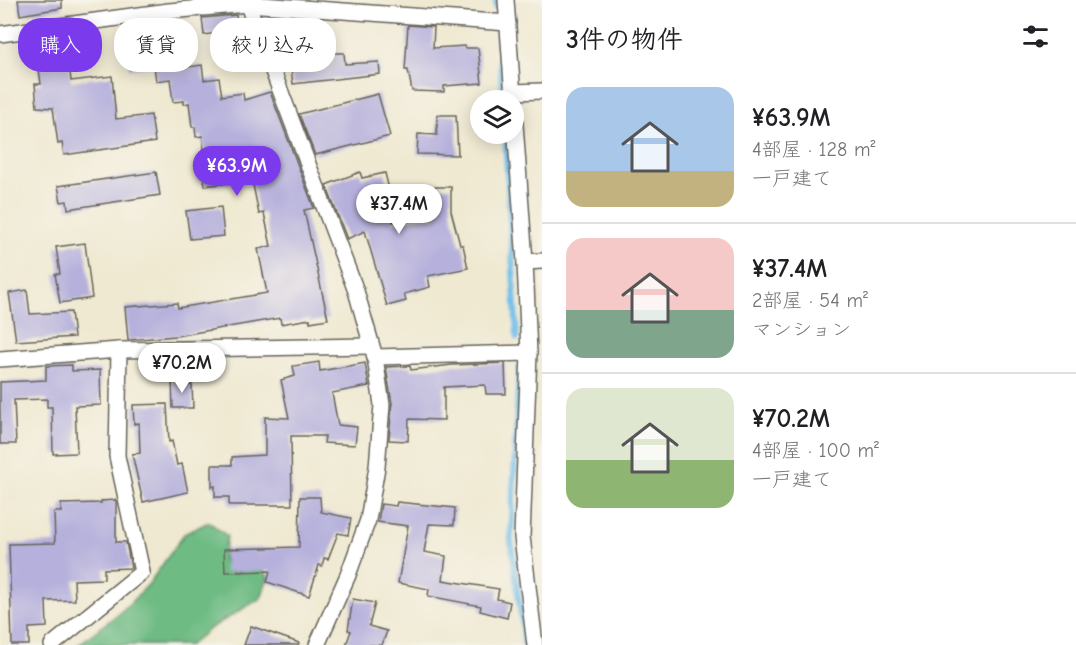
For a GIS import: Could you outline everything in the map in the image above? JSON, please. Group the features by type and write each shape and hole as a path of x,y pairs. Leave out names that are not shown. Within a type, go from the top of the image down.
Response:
{"street":[{"path":"506,0 513,90"},
{"path":"0,34 246,2 387,7 508,23"},
{"path":"246,2 356,291 373,351 382,405 377,467 368,520 348,575 317,645"},
{"path":"524,92 542,91"},
{"path":"517,144 529,353 522,537 536,645"},
{"path":"525,262 542,261"},
{"path":"51,645 142,572 117,456 119,350"},
{"path":"0,359 119,350 529,353"}],"green space":[{"path":"209,522 227,536 223,559 233,574 257,564 268,577 261,598 209,629 190,645 78,645 123,610 148,585 184,534"}],"building":[{"path":"18,0 62,0 62,8 20,15"},
{"path":"236,15 236,18 210,18 210,34 204,35 202,18"},
{"path":"408,25 434,27 433,48 465,46 465,48 478,48 482,83 444,86 444,92 412,91 408,70 405,70"},
{"path":"336,53 344,53 345,64 379,62 380,74 293,84 291,72 336,72"},
{"path":"202,65 204,80 219,78 222,96 243,93 244,100 270,92 314,208 304,210 328,319 310,322 310,319 281,324 280,318 176,336 128,340 125,307 177,303 178,308 267,293 258,249 271,246 264,213 259,214 252,180 205,186 202,166 206,166 202,136 196,137 195,127 192,127 189,103 173,102 170,79 156,81 155,72 198,72 198,66"},
{"path":"39,72 70,72 71,81 112,76 116,119 151,115 155,142 64,155 62,143 58,144 53,108 37,107 35,84 41,84"},
{"path":"378,94 390,136 315,155 299,114"},
{"path":"437,115 456,115 458,155 417,154 418,134 437,135"},
{"path":"156,172 160,195 68,209 67,201 61,202 58,186"},
{"path":"360,172 362,178 385,173 392,202 393,222 435,216 434,187 451,187 451,211 468,268 428,276 430,287 404,294 406,301 387,306 365,231 347,239 326,185"},
{"path":"221,207 224,236 190,239 186,211"},
{"path":"85,243 92,298 60,303 55,274 60,274 56,247"},
{"path":"27,290 30,314 71,312 74,337 16,341 9,293"},
{"path":"319,362 320,371 365,363 369,386 332,393 338,425 357,427 355,445 324,443 325,436 291,436 292,505 229,505 229,497 215,497 215,486 212,487 212,465 232,465 232,457 265,455 265,417 289,418 281,380 295,376 293,366"},
{"path":"505,363 506,394 486,394 485,385 444,387 444,420 409,419 408,441 389,440 392,404 386,367 410,366 411,370 452,365"},
{"path":"72,365 72,371 100,370 101,405 75,406 77,453 53,454 52,407 47,407 47,399 14,400 16,444 0,444 0,382 46,380 46,366"},
{"path":"189,379 189,385 192,385 193,408 173,408 172,380"},
{"path":"167,404 169,442 172,441 177,465 182,464 188,492 143,502 132,454 140,453 139,423 134,424 133,405"},
{"path":"300,497 320,497 321,512 351,518 348,535 338,533 328,559 324,558 322,566 319,565 309,596 267,582 270,571 225,572 224,549 299,547"},
{"path":"116,500 116,542 126,542 131,568 104,569 104,579 74,580 75,600 46,601 47,627 29,628 29,645 12,645 9,544 55,543 54,512 61,512 61,504 101,503 101,501"},
{"path":"397,502 455,508 454,525 429,524 424,552 446,556 443,580 499,589 497,599 510,602 507,618 480,611 481,606 428,596 429,589 398,583 408,526 378,522 381,504 396,506"},
{"path":"353,599 375,603 369,626 387,631 382,645 346,645 351,631 348,630"},
{"path":"251,626 299,643 298,645 244,645"}],"waterway":[{"path":"496,0 496,7"},
{"path":"498,38 502,90"},
{"path":"506,144 517,338"},
{"path":"519,369 511,540 525,645"}]}
